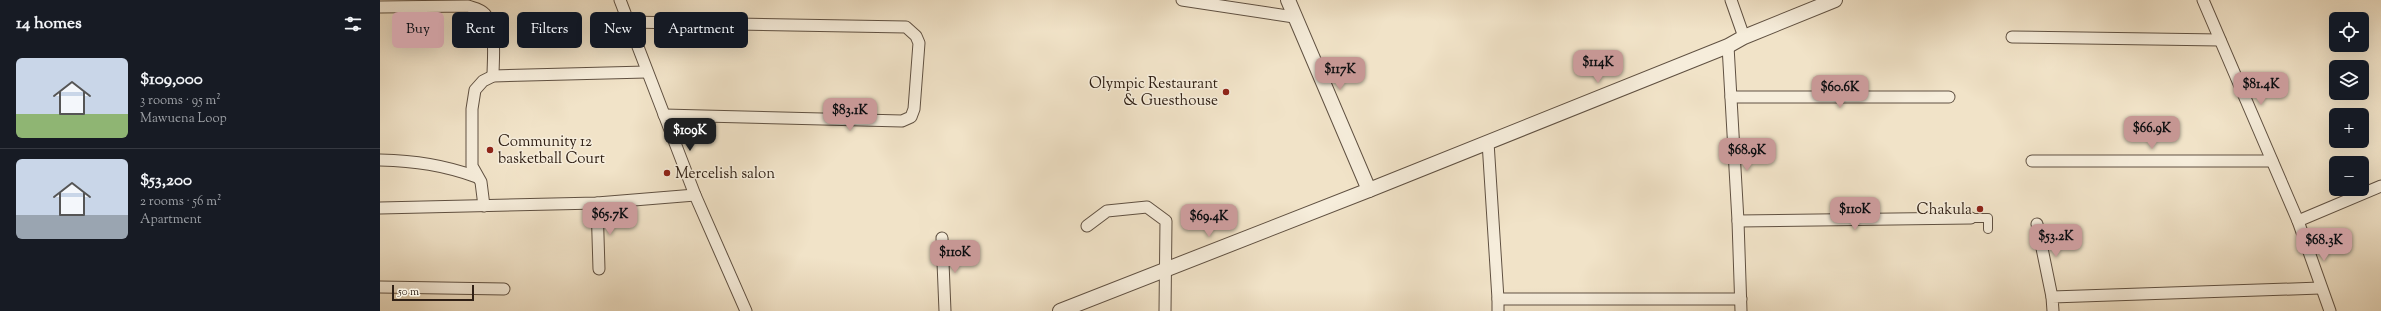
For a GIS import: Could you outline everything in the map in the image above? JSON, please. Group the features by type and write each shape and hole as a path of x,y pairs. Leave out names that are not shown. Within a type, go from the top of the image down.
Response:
{"street":[{"path":"620,0 624,12"},
{"path":"1182,0 1294,16"},
{"path":"1288,0 1369,190"},
{"path":"1731,0 1744,37"},
{"path":"1060,311 1369,190 1728,46 1744,37 1835,0"},
{"path":"2203,0 2298,221 2320,288 2330,311"},
{"path":"380,7 468,6 478,9 484,13 489,20 492,34 493,76"},
{"path":"646,22 906,27 916,36 919,43 914,109 911,117 902,121 664,115"},
{"path":"2012,37 2220,40"},
{"path":"1728,46 1738,222 1741,311"},
{"path":"637,48 694,195 746,311"},
{"path":"484,206 483,192 472,166 471,154 472,109 475,90 483,81 493,76 646,72"},
{"path":"1731,97 1949,97"},
{"path":"1488,142 1498,311"},
{"path":"380,160 420,161 446,166 477,177"},
{"path":"2032,161 2272,161"},
{"path":"2298,221 2381,186"},
{"path":"380,208 597,203 694,195"},
{"path":"597,203 599,269"},
{"path":"1087,226 1107,211 1147,207 1166,222 1165,311"},
{"path":"1738,222 1988,218 1988,229"},
{"path":"2037,224 2052,297 2053,311"},
{"path":"942,238 944,311"},
{"path":"380,286 504,290"},
{"path":"2052,297 2320,288"},
{"path":"1498,299 1741,299"}],"place":[{"name":"Olympic Restaurant & Guesthouse","path":"1226,92"},
{"name":"Community 12 basketball Court","path":"490,150"},
{"name":"Mercelish salon","path":"667,173"},
{"name":"Chakula","path":"1980,209"}]}
